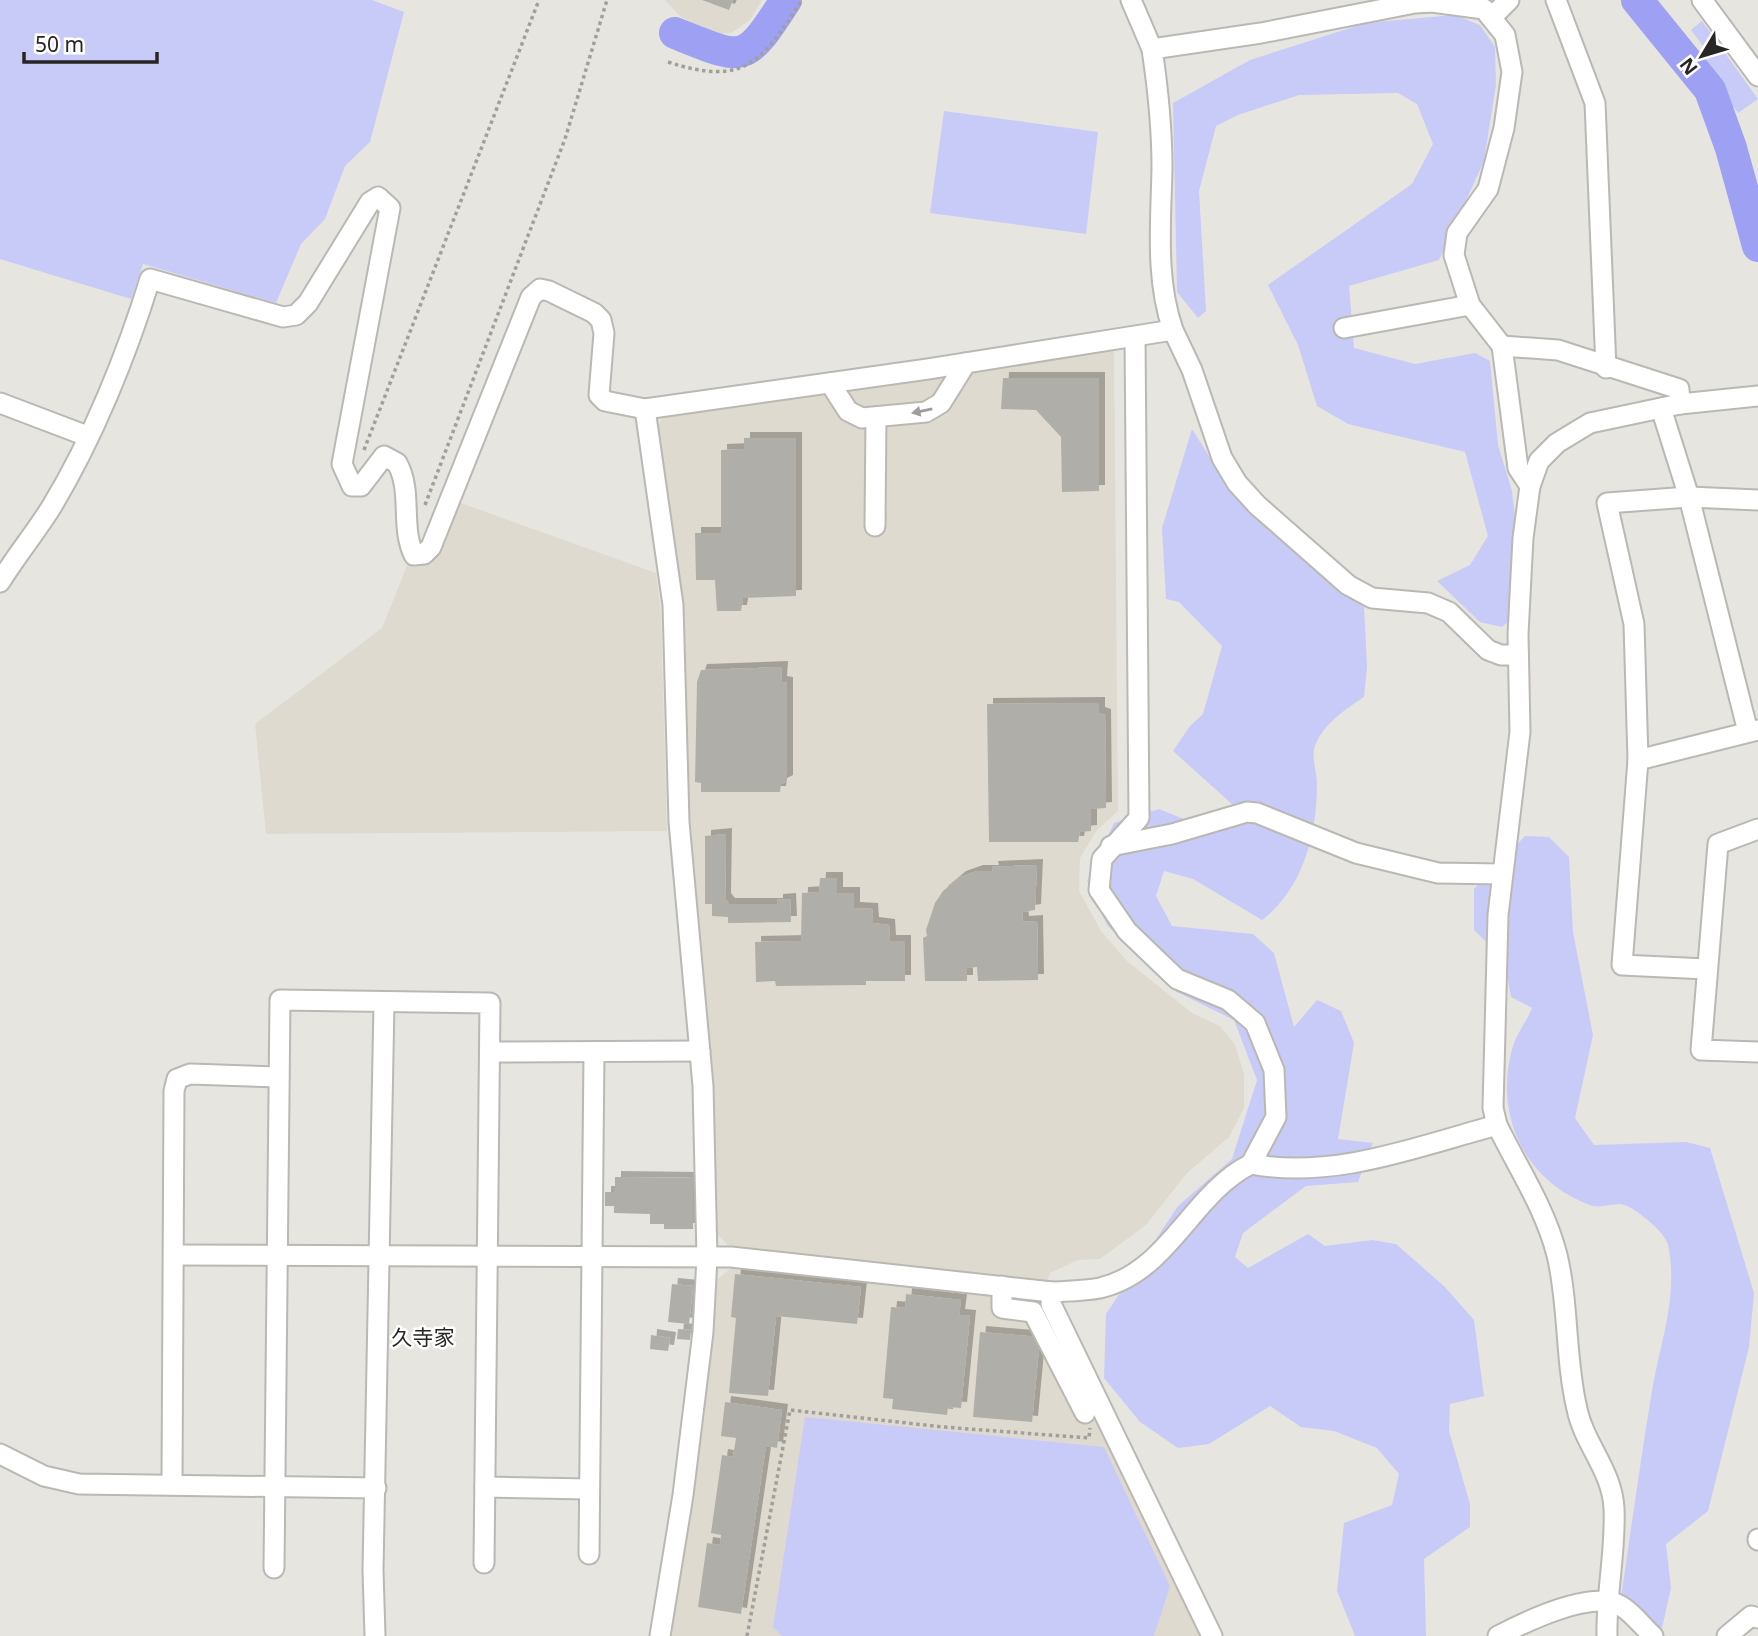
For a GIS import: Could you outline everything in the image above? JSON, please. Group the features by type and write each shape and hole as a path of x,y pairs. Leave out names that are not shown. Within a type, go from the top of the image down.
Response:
{"street":[{"path":"1131,0 1152,49 1161,108 1160,247 1166,310 1192,370 1222,458 1237,483 1257,505 1348,585 1372,598 1428,603 1449,612 1488,650 1500,655 1518,655"},
{"path":"1492,17 1509,0"},
{"path":"1556,0 1595,103 1606,368"},
{"path":"1702,0 1758,76"},
{"path":"1152,49 1261,33 1415,3 1432,2 1483,9 1492,17 1505,35 1511,72 1504,128 1488,189 1457,233 1454,255 1470,305 1502,346 1518,468 1530,486"},
{"path":"0,582 52,506 87,436 130,346 150,279 283,317 296,315 308,303 369,202 378,197 390,208 342,464 351,485 361,486 379,459 391,458 400,469 408,543 417,556 432,547 531,297 540,289 549,290 594,313 601,320 604,333 599,395 605,401 645,409 1173,330"},
{"path":"1344,328 1470,305"},
{"path":"174,1255 731,1258 1052,1292 1101,1288 1131,1275 1168,1245 1223,1182 1251,1164 1276,1117 1274,1070 1263,1037 1255,1023 1237,1005 1178,979 1115,917 1098,890 1100,862 1111,846 1139,818 1135,337"},
{"path":"1502,346 1539,346 1679,389 1671,406 1689,497 1753,731 1638,760"},
{"path":"830,383 854,416 876,417 926,412 935,408 966,363"},
{"path":"1607,1636 1607,1601 1614,1548 1614,1506 1610,1480 1577,1411 1557,1257 1549,1228 1497,1125 1493,1108 1498,1004 1497,937 1502,874 1518,768 1518,655 1523,538 1530,486 1545,452 1573,432 1603,419 1671,406 1758,396"},
{"path":"0,403 87,436"},
{"path":"645,409 673,605 678,822 700,1051 707,1258 703,1332 683,1494 660,1636"},
{"path":"875,526 876,417"},
{"path":"1706,969 1622,965 1638,760 1634,624 1607,503 1689,497 1758,500"},
{"path":"1111,846 1172,834 1247,812 1257,813 1356,853 1438,873 1502,874"},
{"path":"1758,829 1718,844 1701,1049 1758,1052"},
{"path":"274,1568 280,1000 490,1003 484,1563"},
{"path":"375,1636 373,1570 384,1003"},
{"path":"489,1052 700,1051"},
{"path":"589,1554 594,1053"},
{"path":"172,1483 174,1091 177,1079 190,1074 279,1077"},
{"path":"1251,1164 1271,1168 1336,1165 1497,1125"},
{"path":"1002,1286 1002,1308 1033,1312 1085,1413"},
{"path":"1052,1292 1051,1304 1212,1636"},
{"path":"0,1454 61,1481 79,1484 172,1483 376,1488"},
{"path":"485,1487 589,1489"},
{"path":"1498,1636 1544,1613 1607,1601 1621,1606 1653,1636"},
{"path":"1727,1636 1751,1616 1758,1618"}],"path":[{"path":"351,485 539,0"},
{"path":"422,515 565,139 607,0"},
{"path":"668,62 702,73 721,74 741,68 771,48 802,0"},
{"path":"747,1636 790,1410 943,1427 1089,1438 1090,1426 1085,1413"}],"shaded area":[{"path":"0,0 372,0 404,12 370,142 345,166 325,219 301,244 276,303 143,264 131,299 0,259"},
{"path":"665,0 762,0 750,20 731,33 717,34 681,17"},
{"path":"1454,15 1480,25 1495,47 1496,85 1484,161 1439,260 1349,286 1354,348 1415,364 1475,353 1490,361 1498,445 1512,491 1516,525 1511,619 1502,627 1480,622 1437,581 1470,565 1488,536 1465,452 1348,424 1317,406 1298,345 1268,285 1412,184 1433,144 1417,104 1398,93 1299,95 1238,115 1216,126 1199,191 1206,311 1198,318 1177,292 1173,103 1250,60 1366,23"},
{"path":"1702,21 1758,99 1738,113 1701,62 1709,54 1691,30"},
{"path":"944,111 1098,132 1086,234 930,213"},
{"path":"1114,349 1118,811 1097,830 1080,858 1079,891 1101,931 1127,961 1192,1013 1220,1026 1235,1045 1244,1074 1244,1108 1229,1137 1187,1173 1146,1225 1100,1259 1078,1260 1050,1273 1047,1283 734,1251 714,1231 715,1145 687,824 680,601 657,427 666,413"},
{"path":"1192,429 1209,456 1277,537 1364,606 1367,667 1364,697 1329,724 1315,746 1317,784 1314,822 1305,859 1288,893 1262,920 1193,879 1164,871 1156,896 1172,926 1253,934 1274,953 1294,1027 1317,1000 1341,1011 1354,1043 1338,1139 1373,1143 1358,1182 1306,1186 1243,1233 1235,1257 1248,1268 1308,1234 1325,1246 1372,1240 1396,1244 1445,1287 1474,1320 1484,1396 1450,1404 1449,1431 1470,1504 1470,1527 1424,1559 1426,1636 1355,1636 1337,1591 1344,1523 1392,1505 1399,1474 1377,1448 1334,1431 1301,1427 1270,1406 1209,1444 1178,1448 1140,1422 1104,1378 1106,1314 1178,1206 1232,1159 1257,1080 1234,1020 1175,991 1107,925 1087,881 1114,823 1159,809 1216,832 1233,805 1173,751 1190,726 1203,714 1222,646 1179,602 1166,599 1162,528"},
{"path":"458,502 656,573 661,615 667,831 266,834 255,724 382,628 409,561"},
{"path":"1525,836 1549,837 1569,857 1573,932 1593,1035 1575,1118 1594,1145 1686,1142 1710,1148 1754,1293 1749,1347 1708,1511 1666,1544 1671,1588 1662,1628 1618,1618 1651,1397 1670,1302 1671,1264 1668,1245 1656,1227 1627,1206 1590,1205 1567,1194 1547,1179 1531,1161 1519,1141 1511,1119 1507,1096 1508,1071 1513,1046 1532,1008 1511,997 1504,959 1474,930 1474,889"},
{"path":"732,1267 1039,1298 1200,1636 671,1636 706,1395 717,1280"},
{"path":"805,1417 1104,1447 1170,1586 1154,1636 782,1636 773,1627"}],"building":[{"path":"702,0 733,0 729,10"},
{"path":"1003,378 1099,378 1099,491 1062,492 1061,437 1036,410 1001,409"},
{"path":"744,438 796,438 796,596 743,598 741,611 717,611 715,580 696,580 695,533 721,533 721,450 744,449"},
{"path":"782,667 781,682 787,683 787,781 781,784 780,792 701,792 701,783 695,782 697,682 701,670"},
{"path":"1099,703 1099,713 1105,715 1106,808 1091,809 1091,831 1080,832 1078,842 989,842 987,704"},
{"path":"726,834 725,899 729,904 777,904 777,900 790,899 791,922 728,923 728,917 712,916 712,904 705,904 705,836"},
{"path":"1037,865 1035,910 1022,912 1023,922 1037,921 1038,980 978,981 977,967 967,968 967,981 925,981 923,938 927,936 926,930 935,903 943,891 960,877 977,871 993,871 992,867"},
{"path":"820,878 837,878 837,893 854,893 854,908 872,909 873,923 889,925 890,941 905,941 905,981 866,981 866,985 776,986 775,981 756,982 755,942 801,941 802,893 819,892"},
{"path":"615,1177 693,1178 693,1229 664,1229 664,1224 650,1224 650,1214 614,1213 614,1206 605,1206 605,1192 615,1192"},
{"path":"735,1274 861,1287 857,1324 776,1316 768,1396 729,1393 736,1318 731,1317"},
{"path":"672,1284 693,1286 689,1324 668,1322"},
{"path":"906,1294 961,1300 959,1315 970,1316 961,1408 948,1407 947,1415 892,1409 893,1399 883,1398 891,1307 905,1308"},
{"path":"678,1329 691,1330 690,1340 677,1339"},
{"path":"980,1332 1040,1337 1032,1422 973,1417"},
{"path":"651,1335 670,1338 668,1351 650,1349"},
{"path":"725,1402 782,1410 777,1448 766,1446 741,1614 698,1607 707,1543 720,1545 721,1535 711,1533 722,1455 733,1457 736,1438 721,1436"}],"waterway":[{"path":"675,33 716,49 741,51 761,37 786,0"},
{"path":"1637,0 1710,90 1731,148 1758,246"}],"district":[{"name":"久寺家","path":"423,1338"}]}
